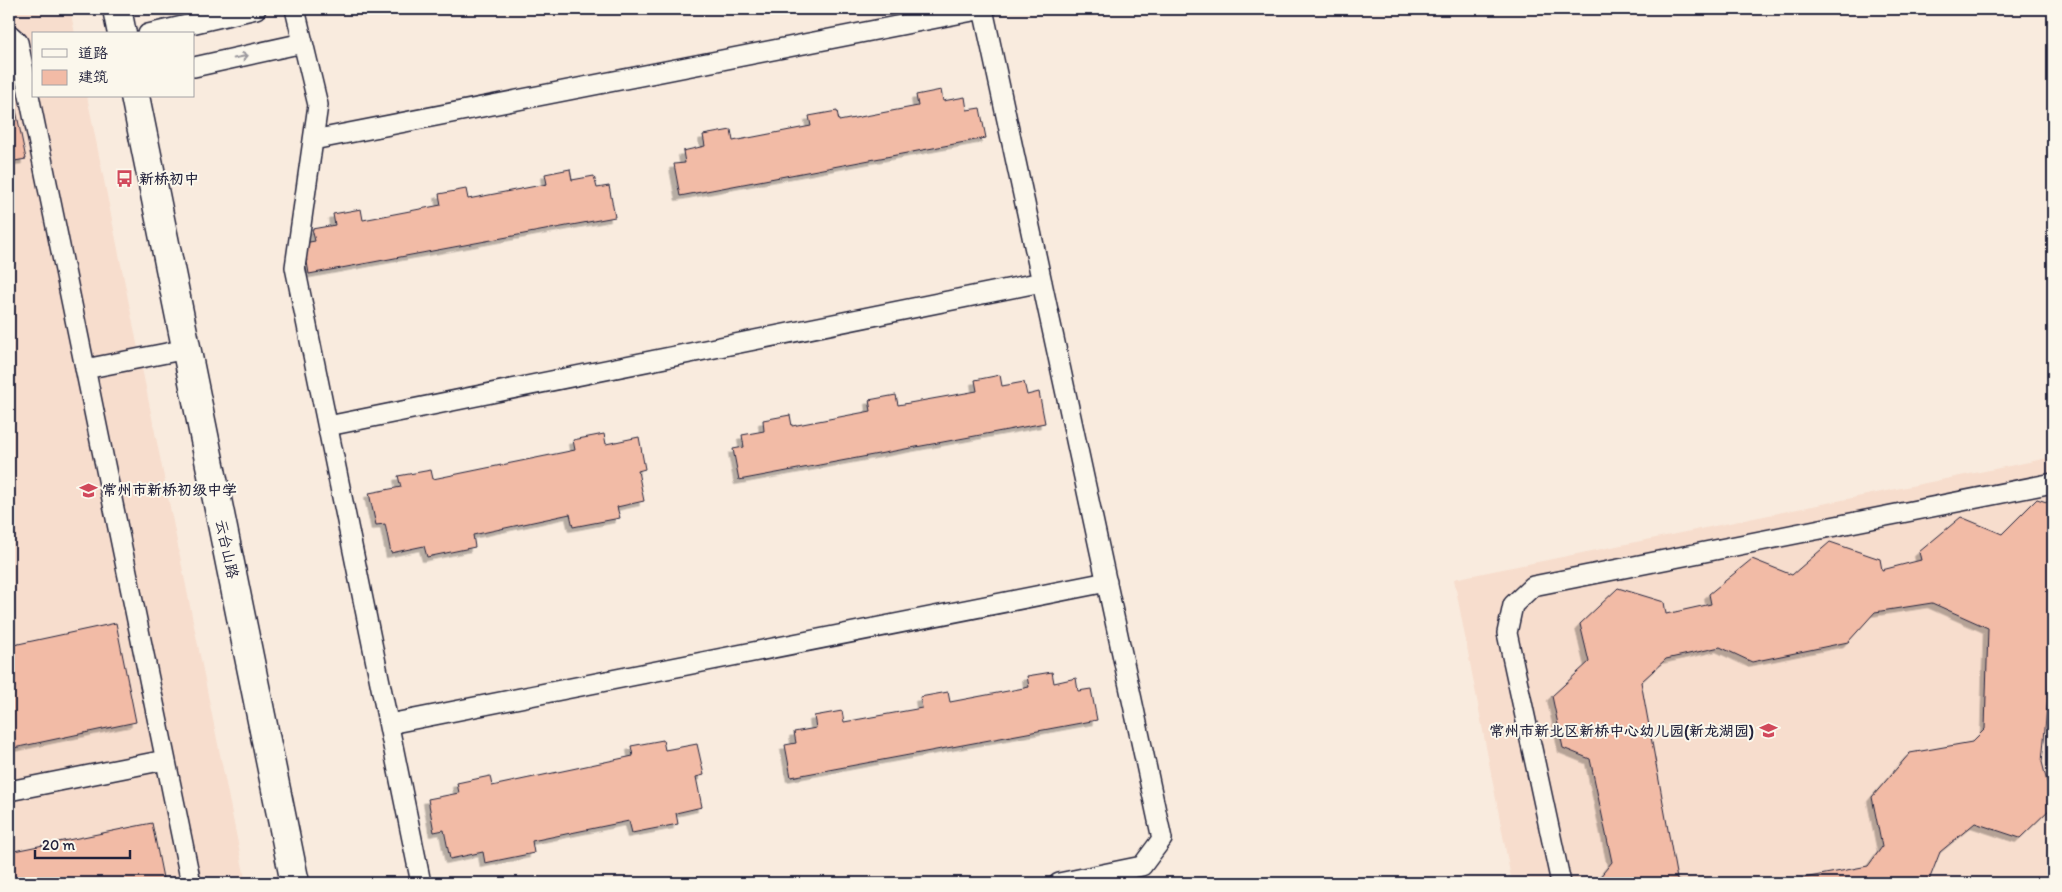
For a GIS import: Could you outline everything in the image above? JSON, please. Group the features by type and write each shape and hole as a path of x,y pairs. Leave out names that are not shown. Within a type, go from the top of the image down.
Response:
{"street":[{"path":"117,9 122,32"},
{"name":"云台山路","path":"135,98 295,883"}],"lane":[{"path":"157,32 256,9"},
{"path":"295,9 318,106 295,267 421,883"},
{"path":"313,140 983,9 1162,838 1142,866 1059,883"},
{"path":"9,34 18,42 191,883"},
{"path":"195,67 303,43"},
{"path":"328,426 1042,282"},
{"path":"85,369 187,349"},
{"path":"1561,883 1507,633 1513,605 1533,586 2053,483"},
{"path":"389,724 1107,582"},
{"path":"9,791 165,760"}],"shaded area":[{"name":"常州市新桥初级中学","path":"9,9 70,9 75,32 32,32 32,98 87,98 246,883 9,883"},
{"name":"常州市新北区新桥中心幼儿园(新龙湖园)","path":"2053,457 2053,883 1512,883 1454,579"}],"building":[{"path":"9,76 26,159 9,162"},
{"path":"941,90 943,101 965,97 967,110 980,108 986,138 680,196 674,164 685,163 683,151 705,146 703,135 731,130 733,141 811,126 809,116 837,111 839,121 918,106 916,95"},
{"path":"570,169 572,180 594,176 597,188 609,186 615,217 309,274 304,243 315,241 312,229 335,225 333,214 361,209 363,220 441,205 439,194 466,189 468,199 547,184 545,174"},
{"path":"1000,375 1002,386 1024,382 1027,395 1039,392 1045,423 739,480 733,449 744,447 742,435 764,431 763,420 790,415 792,426 871,411 869,400 896,395 898,405 977,391 975,380"},
{"path":"604,434 606,444 639,437 645,469 638,471 644,501 617,507 620,518 573,527 570,514 473,535 475,547 427,557 424,546 391,553 385,524 376,525 369,493 401,487 398,476 431,470 433,479 575,450 573,440"},
{"path":"2037,499 2053,504 2053,640 2042,762 2053,806 2020,838 1975,823 1940,852 1928,883 1777,883 1868,866 1882,847 1872,797 1910,753 1972,742 1985,729 1988,628 1932,603 1875,612 1848,642 1752,662 1720,647 1666,659 1641,682 1677,879 1682,883 1595,883 1612,862 1590,759 1563,748 1552,696 1589,662 1580,624 1618,588 1664,602 1666,614 1711,604 1709,594 1752,559 1792,575 1830,542 1880,559 1882,570 1921,560 1919,552 1961,517 2002,534"},
{"path":"116,623 136,722 9,749 9,646"},
{"path":"1052,672 1054,683 1076,678 1078,691 1091,689 1097,720 791,777 785,745 796,743 794,732 816,728 814,716 842,711 844,722 922,708 920,697 948,692 950,702 1029,687 1027,676"},
{"path":"663,740 665,750 697,744 704,775 696,777 702,807 676,813 678,824 632,833 629,821 532,841 534,853 485,863 483,852 450,859 444,830 434,832 428,799 459,793 457,783 490,776 492,786 633,756 631,746"},
{"path":"152,823 164,883 9,883 9,852"}],"place":[{"name":"新桥初中","path":"125,179"},
{"name":"常州市新桥初级中学","path":"88,490"},
{"name":"常州市新北区新桥中心幼儿园(新龙湖园)","path":"1768,731"}]}
